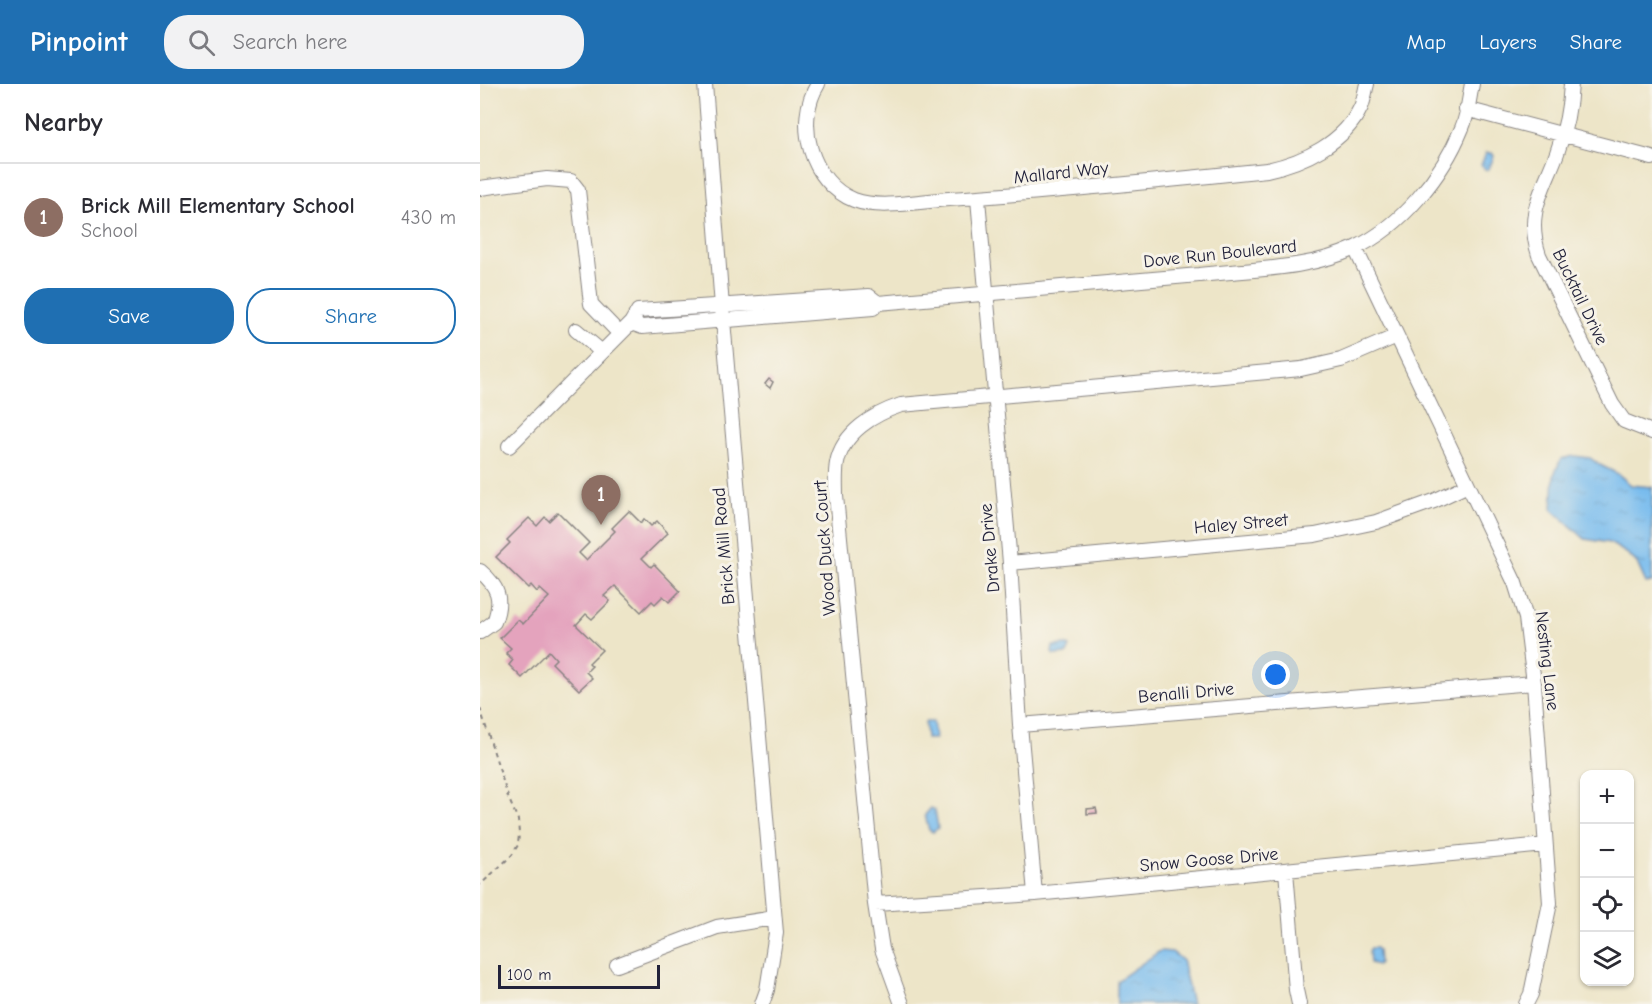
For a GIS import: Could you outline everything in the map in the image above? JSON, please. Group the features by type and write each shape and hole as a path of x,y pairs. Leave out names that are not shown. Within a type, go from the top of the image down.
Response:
{"street":[{"name":"Brick Mill Road","path":"705,84 776,933 767,990 762,1004"},
{"name":"Mallard Way","path":"818,84 808,111 808,134 812,157 823,177 838,191 855,200 876,204 978,199 1267,170 1292,165 1341,136 1361,107 1367,84"},
{"name":"Dove Run Boulevard","path":"878,303 869,296 638,311 631,324 642,327 873,308 878,303 1275,267 1315,261 1355,248 1376,235 1411,207 1438,174 1463,127 1472,84"},
{"name":"Bucktail Drive","path":"1571,84 1563,135 1537,201 1533,239 1612,404 1624,421 1652,432"},
{"path":"1466,110 1652,158"},
{"path":"480,188 548,179 571,182 579,190 591,304 620,334"},
{"name":"Drake Drive","path":"978,199 1010,563 1020,725 1035,894"},
{"name":"Nesting Lane","path":"1355,248 1515,583 1526,618 1534,683 1550,903 1532,994 1526,1004"},
{"path":"509,446 631,324"},
{"path":"576,330 602,352"},
{"name":"Wood Duck Court","path":"902,1004 882,949 875,904 836,496 837,462 845,444 864,422 882,411 901,405 1301,369 1341,360 1397,336"},
{"name":"Haley Street","path":"1010,563 1315,535 1376,522 1434,501 1468,485"},
{"path":"480,571 491,580 497,590 499,601 494,622 480,633"},
{"name":"Benalli Drive","path":"1020,725 1534,683"},
{"name":"Snow Goose Drive","path":"875,904 1035,894 1545,845"},
{"path":"1286,871 1299,1004"},
{"path":"617,965 717,927 774,918"}],"path":[{"path":"480,708 508,797 518,820 519,834 518,845 512,855 480,885"}],"water":[{"path":"1486,153 1492,153 1494,156 1489,169 1486,170 1481,165"},
{"path":"1574,456 1590,458 1618,474 1631,485 1652,487 1652,582 1646,583 1637,563 1628,554 1610,543 1585,539 1552,509 1554,475 1561,459"},
{"path":"1053,646 1070,647 1067,654 1054,655 1052,653"},
{"path":"925,722 933,722 935,739 926,739"},
{"path":"931,808 935,810 938,828 933,832 929,830 925,815"},
{"path":"1371,948 1378,950 1379,963 1377,965 1370,963"},
{"path":"1160,951 1172,952 1182,960 1192,1004 1117,1004 1117,981"}],"building":[{"path":"769,379 773,382 770,388 765,384"},
{"path":"629,511 641,523 644,519 651,526 657,521 668,533 642,558 651,567 654,564 680,591 669,602 663,596 655,604 652,601 641,612 615,586 604,596 610,601 592,619 586,614 576,625 602,650 589,663 592,666 586,672 592,678 579,690 552,663 556,659 549,651 522,678 509,665 513,660 506,653 511,648 500,638 518,620 523,624 549,597 540,589 537,592 531,585 528,588 496,557 510,543 507,540 529,518 537,526 545,517 549,521 558,512 589,543 579,553 586,560 615,531 612,528"},
{"path":"1096,808 1097,813 1087,814 1087,809"}],"place":[{"name":"Brick Mill Elementary School","path":"601,525"}]}
